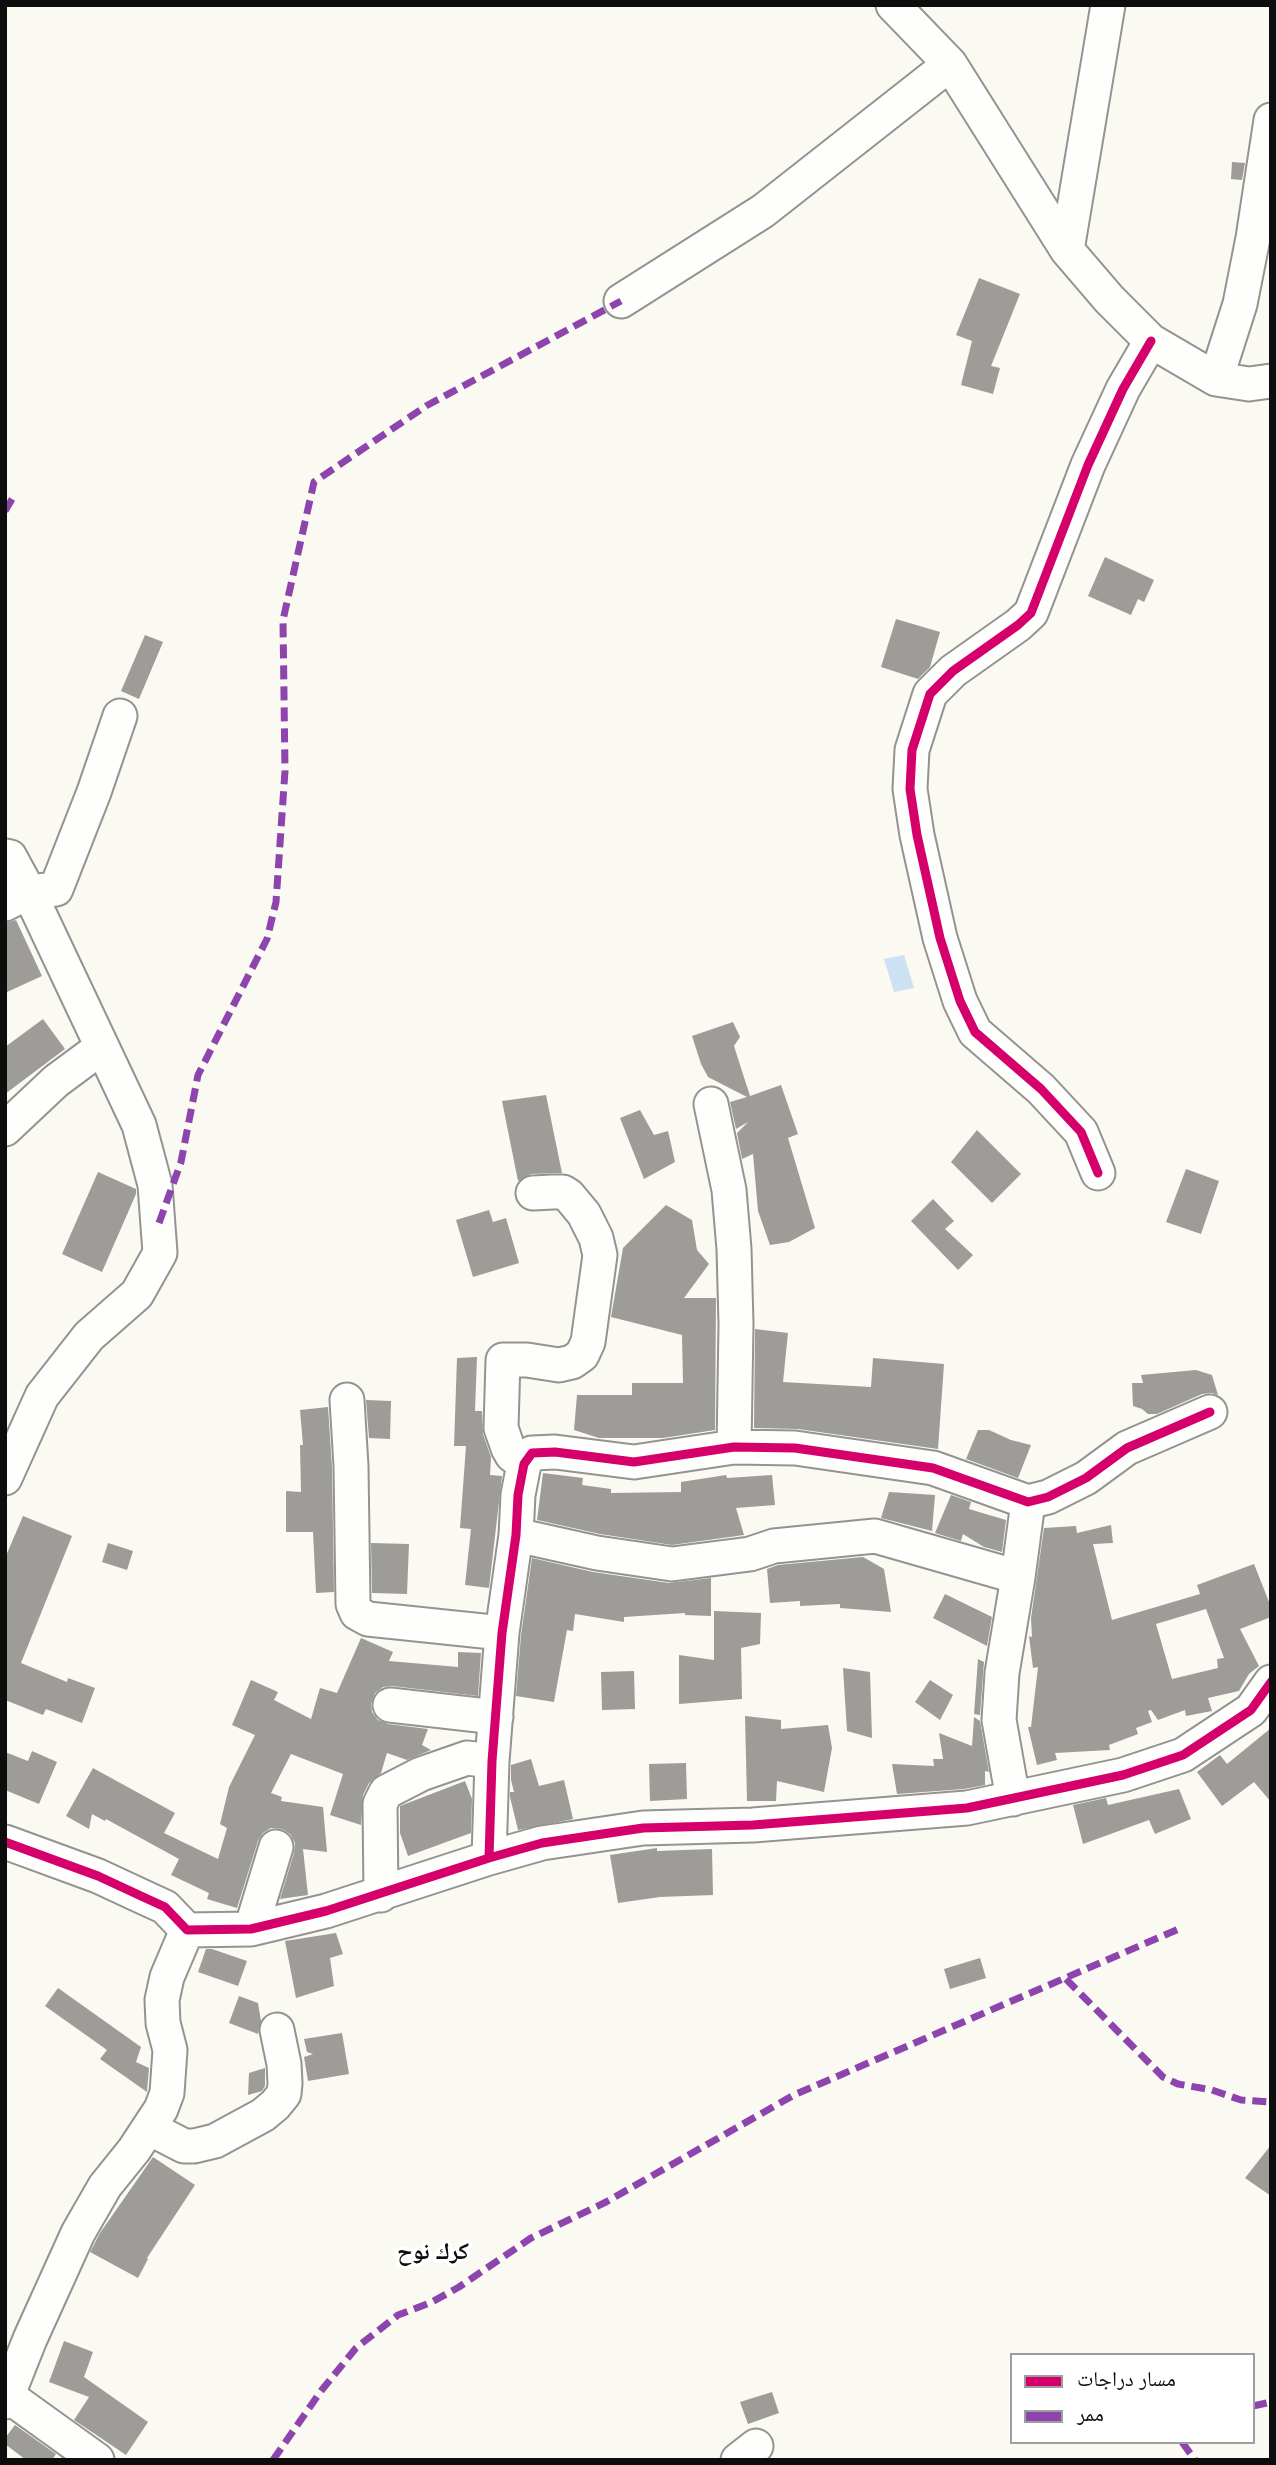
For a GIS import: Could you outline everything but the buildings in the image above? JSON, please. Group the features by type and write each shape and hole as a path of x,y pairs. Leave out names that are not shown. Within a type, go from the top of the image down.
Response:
{"street":[{"path":"893,5 950,64 1067,250 1109,299 1151,341 1216,379 1249,384 1271,381"},
{"path":"1067,250 1108,5"},
{"path":"621,301 763,211 950,64"},
{"path":"1216,379 1240,304 1271,120"},
{"path":"1098,1173 1081,1132 1041,1089 975,1032 960,1001 940,938 909,789 912,750 930,694 953,671 1018,625 1031,612 1088,465 1123,389 1151,341"},
{"path":"17,898 56,889 120,716"},
{"path":"5,856 10,857 17,898 102,1047 139,1125 155,1185 160,1253 137,1294 89,1336 42,1396 5,1478"},
{"path":"5,1129 56,1081 102,1047"},
{"path":"711,1104 729,1191 734,1249 734,1447"},
{"path":"524,1464 512,1455 501,1428 503,1360 527,1360 559,1365 572,1362 585,1352 600,1255 596,1238 584,1214 569,1196 563,1192 533,1193"},
{"path":"347,1400 353,1604 356,1614 368,1619 502,1633"},
{"path":"489,1858 492,1761 502,1633 516,1535 518,1495 524,1464 532,1453 541,1451 634,1462 734,1447 795,1448 933,1468 1028,1502 1048,1497 1086,1478 1127,1448 1210,1412"},
{"path":"1013,1799 999,1720 1002,1673 1028,1502"},
{"path":"516,1535 597,1553 672,1564 750,1554 774,1546 875,1536 1018,1577"},
{"path":"5,1842 97,1876 165,1907 187,1930 251,1929 381,1895 542,1843 643,1828 753,1825 967,1808 1123,1775 1183,1755 1251,1710 1271,1682"},
{"path":"390,1705 496,1717"},
{"path":"381,1895 380,1804 386,1792 421,1774 467,1758 492,1761"},
{"path":"251,1929 276,1847"},
{"path":"97,2460 7,2399 30,2339 78,2233 105,2186 161,2109 170,2073 170,2050 163,2023 162,2000 167,1978 187,1930"},
{"path":"149,2128 184,2146 194,2146 215,2141 263,2115 284,2094 285,2064 277,2030"}],"water":[{"path":"904,955 914,988 894,992 884,959"}],"marked path":[{"path":"159,1223 181,1162 198,1075 267,939 276,902 285,771 283,620 314,482 426,406 621,301"},
{"path":"5,511 15,494"},
{"path":"273,2460 321,2391 356,2348 398,2315 432,2302 531,2238 606,2202 794,2095 1181,1928"},
{"path":"1066,1979 1163,2077 1178,2084 1212,2090 1241,2100 1271,2102"},
{"path":"1255,2406 1271,2402"},
{"path":"1183,2444 1195,2460"}],"cycle path":[{"path":"1098,1173 1081,1132 1041,1089 975,1032 960,1001 940,938 917,835 910,789 912,750 930,694 953,671 1031,613 1088,465 1123,389 1151,341"},
{"path":"489,1858 492,1761 502,1633 516,1535 518,1495 524,1464 532,1453 555,1452 634,1462 734,1447 795,1448 933,1468 1028,1502 1048,1497 1086,1478 1127,1448 1210,1412"},
{"path":"5,1842 98,1876 165,1907 187,1930 251,1929 326,1911 542,1843 643,1828 753,1825 967,1808 1123,1775 1183,1755 1251,1710 1271,1682"}],"district":[{"name":"كرك نوح","path":"433,2253"}]}
